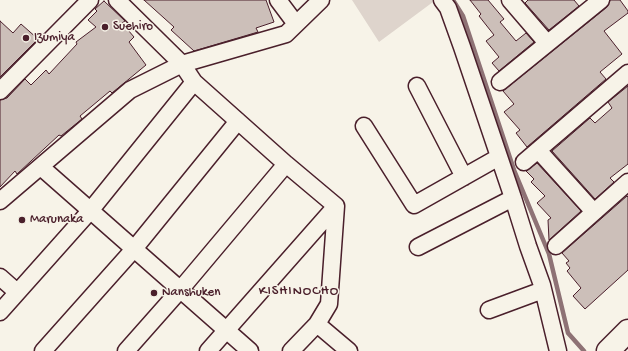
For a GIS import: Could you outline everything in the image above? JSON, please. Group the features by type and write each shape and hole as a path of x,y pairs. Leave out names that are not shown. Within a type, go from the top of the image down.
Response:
{"main road":[{"path":"608,351 628,331"}],"street":[{"path":"0,91 90,0"},
{"path":"117,0 182,64 194,82 286,164 336,206"},
{"path":"278,0 296,24"},
{"path":"0,201 130,90 182,64 286,34 321,0"},
{"path":"442,0 448,8 514,198 543,290 558,351"},
{"path":"510,0 547,44"},
{"path":"500,82 547,44 595,2"},
{"path":"524,162 628,73"},
{"path":"0,312 90,211 194,82"},
{"path":"417,86 464,177"},
{"path":"43,351 134,249 238,121"},
{"path":"364,126 414,205 499,157"},
{"path":"538,150 594,212"},
{"path":"126,351 180,290 286,164"},
{"path":"41,167 250,351"},
{"path":"556,246 628,182"},
{"path":"418,247 514,198"},
{"path":"291,351 317,324 329,304 336,206"},
{"path":"208,351 336,206"},
{"path":"0,277 18,292"},
{"path":"489,310 543,290"},
{"path":"317,324 349,351"}],"shaded area":[{"path":"352,0 432,0 433,2 379,42"}],"building":[{"path":"144,0 266,0 274,22 256,28 258,32 194,51 171,30 174,27"},
{"path":"470,0 488,0 504,19 500,22 516,41 526,33 534,42 499,71 492,63 499,57 486,41 494,35 479,16 481,14"},
{"path":"528,0 574,0 579,6 549,30 525,3"},
{"path":"610,0 620,0 628,11 628,13 604,31 622,54 600,72 606,79 527,147 516,133 520,130 504,112 514,104 503,91 607,7"},
{"path":"104,1 125,21 122,23 134,37 129,42 146,65 112,93 110,91 80,116 82,119 61,136 59,135 17,174 15,171 0,187 0,100 7,98 25,79 31,85 46,70 49,74 77,44 76,42 96,27 88,20 97,11 95,9"},
{"path":"0,21 13,33 21,24 38,39 0,77"},
{"path":"628,86 628,164 610,178 614,182 595,199 552,151 590,118 595,123 612,108 608,102"},
{"path":"537,163 581,211 549,240 548,220 551,218 537,203 545,196 531,182 534,179 526,171"},
{"path":"627,196 628,270 585,309 573,296 581,288 567,271 570,268 566,263 569,261 562,253"}],"waterway":[{"path":"453,0 463,16 514,170 549,254 568,333 584,351"}],"place":[{"name":"Suehiro","path":"105,27"},
{"name":"Izumiya","path":"26,38"},
{"name":"Marunaka","path":"22,220"},
{"name":"Nanshuken","path":"154,293"}],"district":[{"name":"KISHINOCHO","path":"299,292"}]}
